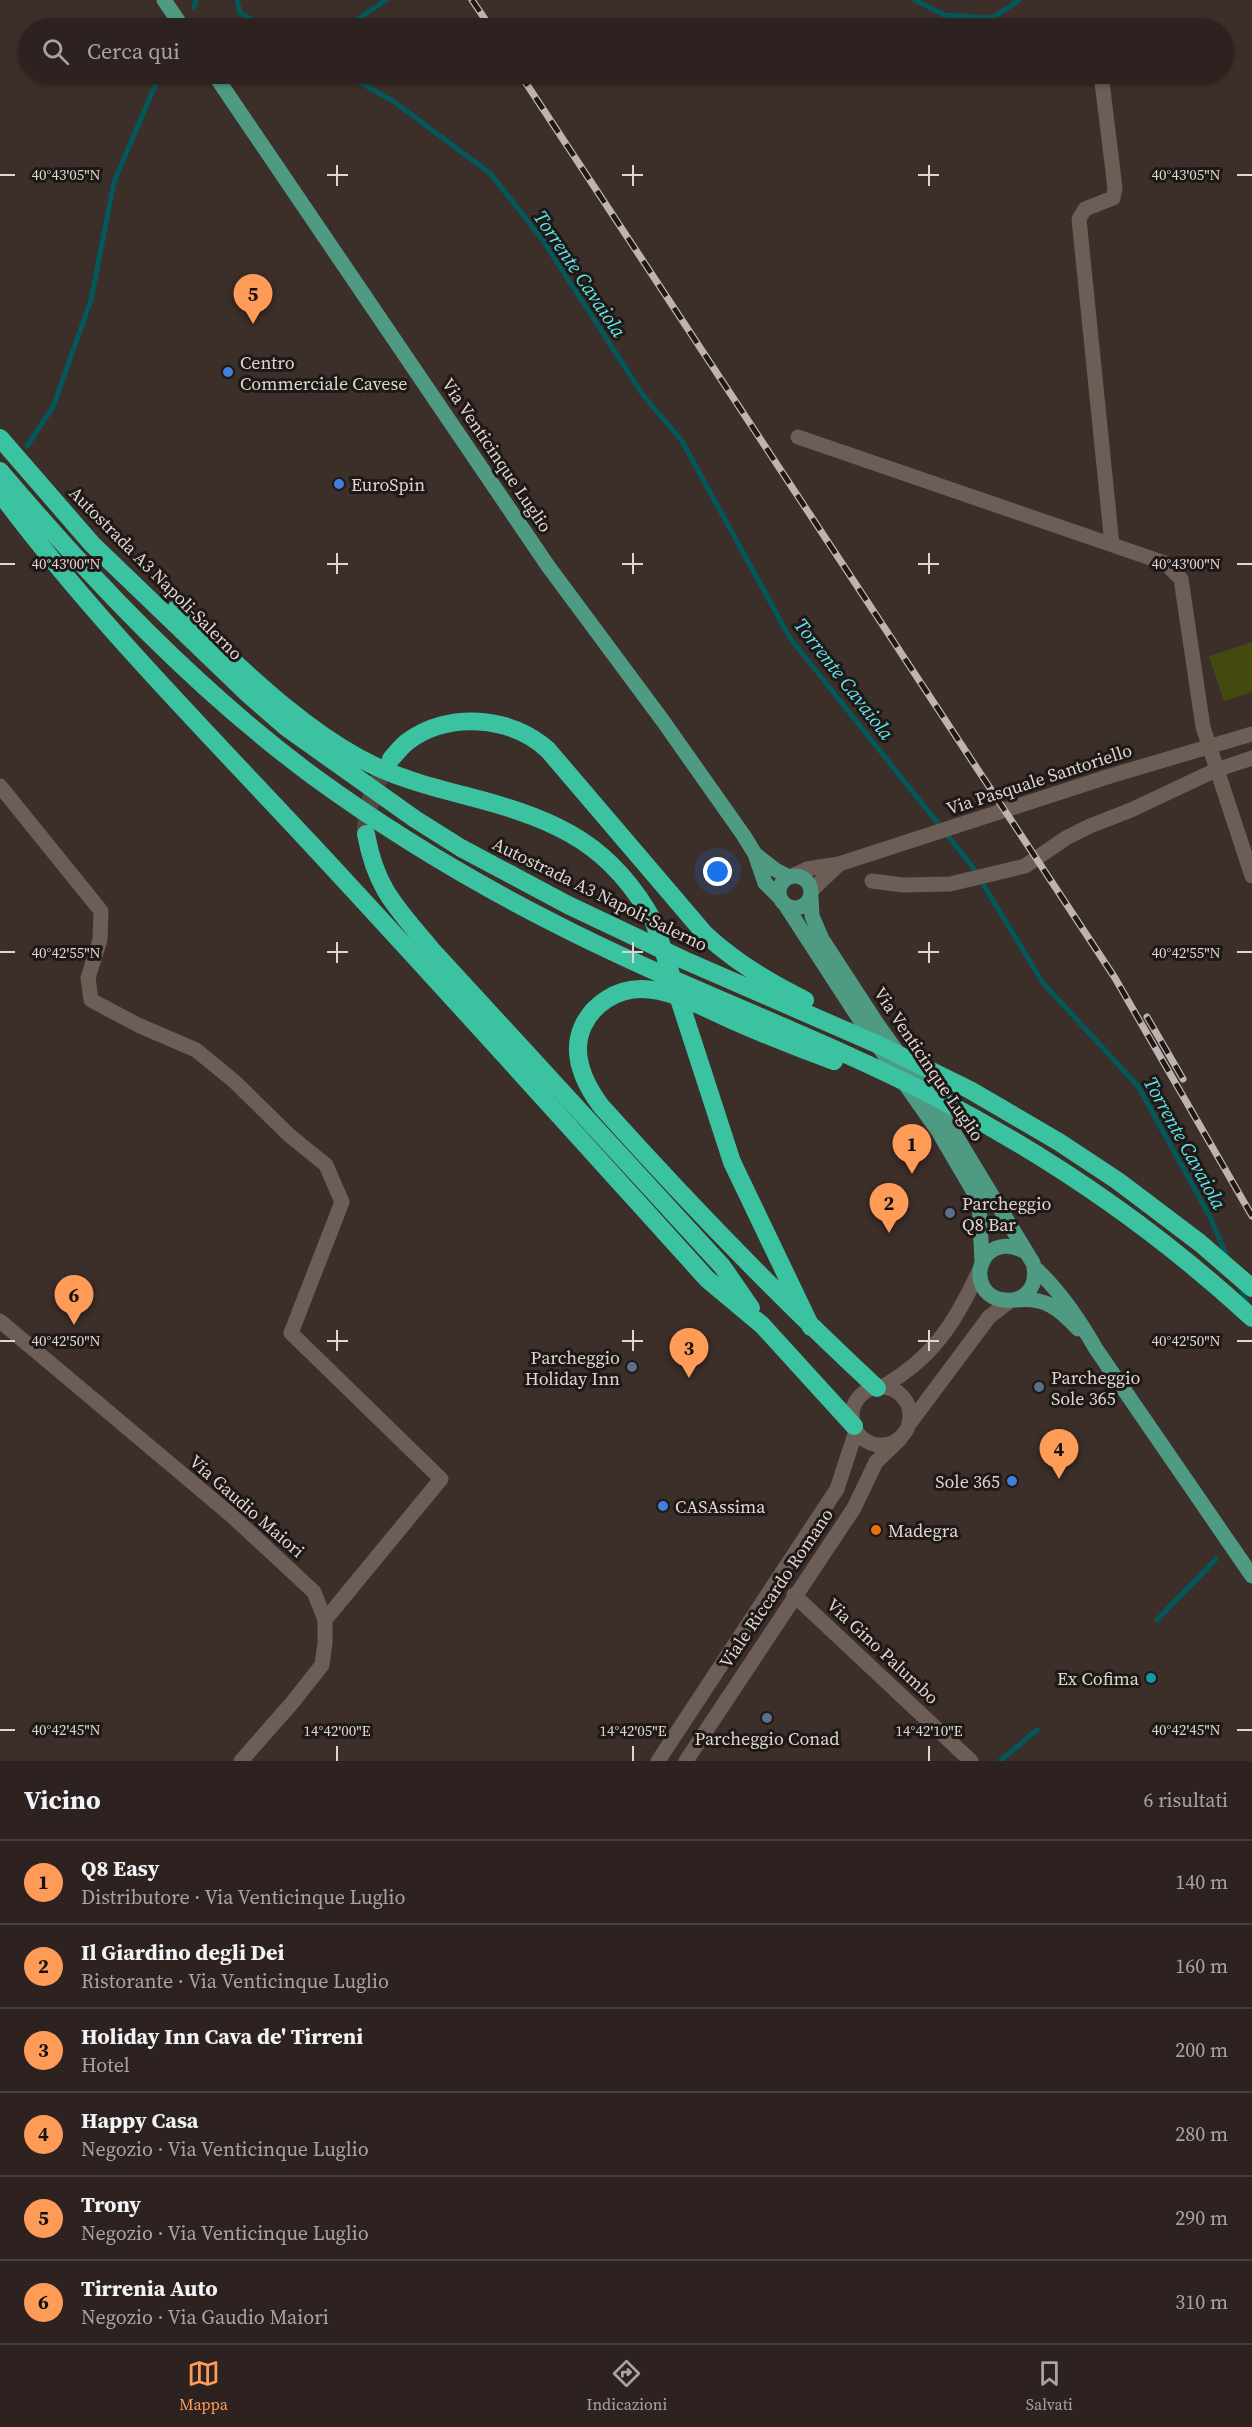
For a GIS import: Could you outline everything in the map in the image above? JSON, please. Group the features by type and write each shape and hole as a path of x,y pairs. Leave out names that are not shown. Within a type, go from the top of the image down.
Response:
{"highway":[{"name":"Autostrada A3 Napoli-Salerno","path":"0,438 92,544 248,694 324,756 415,819 461,848 568,905 870,1041 970,1090 1059,1142 1118,1181 1200,1243 1252,1288"},
{"path":"0,471 91,576 129,615 243,720 314,776 398,834 451,867 547,920 648,969 738,1006 907,1083 992,1128 1093,1191 1193,1266 1252,1318"},
{"path":"0,493 31,534 155,676 406,947 707,1279 762,1325"},
{"path":"92,544 174,607 294,713 356,757 392,775 432,788 518,810 545,821 585,841 609,861 638,895 654,922 732,1162 811,1327"},
{"path":"391,759 408,742 429,730 452,723 492,723 525,732 548,750 705,934 726,954 772,984 813,1005 870,1041"},
{"path":"366,834 377,878 394,904 430,949 722,1266 762,1325 855,1429"},
{"path":"879,1388 811,1327 697,1211 608,1114 588,1089 578,1056 581,1029 589,1013 610,997 643,989 665,993 693,1003 810,1053 907,1083"}],"main road":[{"path":"164,0 176,18"},
{"name":"Via Venticinque Luglio","path":"221,84 549,566 663,721 755,854 765,884 782,902 933,1125 979,1201 984,1289 992,1297 1010,1301 1035,1298 1052,1306 1068,1318 1096,1349"},
{"name":"Via Venticinque Luglio","path":"755,854 774,869 790,877 802,878 810,886 812,916 822,939 876,1022 951,1128 1035,1268 1075,1312 1096,1349 1252,1576"},
{"path":"790,877 781,883 782,902 801,908 811,894"},
{"path":"981,1267 990,1251 1000,1246 1015,1247 1024,1251"},
{"path":"1010,1301 1027,1293 1033,1285 1035,1268"}],"street":[{"path":"1102,84 1115,188 1113,198 1085,209 1080,219 1112,544"},
{"path":"798,437 1165,563 1181,579 1202,716 1216,770 1252,876"},
{"name":"Via Pasquale Santoriello","path":"790,877 807,869 839,864 1110,776 1252,734"},
{"path":"872,881 903,885 950,884 1025,866 1066,838 1216,770 1252,758"},
{"path":"0,786 100,911 100,940 88,978 90,1000 138,1025 196,1050 235,1082 289,1135 326,1166 342,1202 291,1333 441,1479 325,1620"},
{"name":"Via Pasquale Santoriello","path":"811,894 839,864"},
{"name":"Viale Riccardo Romano","path":"658,1761 837,1489 855,1429 852,1416 859,1397 908,1373 939,1340 966,1299 981,1267"},
{"name":"Viale Riccardo Romano","path":"686,1761 794,1595 854,1508 876,1462 900,1439 989,1317 1010,1301"},
{"name":"Via Gaudio Maiori","path":"0,1321 105,1412 231,1515 315,1592 325,1620 322,1665 242,1761"},
{"path":"879,1388 896,1391 907,1402 910,1423"},
{"path":"855,1429 863,1439 872,1444 882,1446 900,1439"},
{"name":"Via Gino Palumbo","path":"794,1595 971,1761"}],"green space":[{"path":"1252,642 1252,692 1224,701 1209,656"}],"waterway":[{"path":"194,7 196,0"},
{"name":"Torrente Cavaiola","path":"237,0 240,13 249,18"},
{"path":"359,18 386,0"},
{"path":"915,0 944,15 992,18 1019,0"},
{"path":"27,446 53,407 91,300 114,182 156,84"},
{"name":"Torrente Cavaiola","path":"363,84 393,101 490,173 542,239 643,395 682,441 790,638 972,866 1043,983 1138,1086 1210,1217 1228,1259"},
{"name":"Torrente Cavaiola","path":"1240,1287 1248,1306"},
{"path":"1157,1620 1216,1559"},
{"path":"1001,1760 1037,1730"}],"tunnel":[{"path":"366,834 367,814 372,794 391,759"}],"railway":[{"path":"472,0 484,18"},
{"path":"527,84 1115,978 1252,1216"},
{"path":"1147,1017 1183,1079"}],"place":[{"name":"Trony","path":"253,324"},
{"name":"Centro Commerciale Cavese","path":"228,372"},
{"name":"EuroSpin","path":"339,484"},
{"name":"Q8 Easy","path":"912,1174"},
{"name":"Parcheggio Q8 Bar","path":"950,1213"},
{"name":"Il Giardino degli Dei","path":"889,1233"},
{"name":"Tirrenia Auto","path":"74,1325"},
{"name":"Parcheggio Holiday Inn","path":"632,1367"},
{"name":"Holiday Inn Cava de' Tirreni","path":"689,1378"},
{"name":"Parcheggio Sole 365","path":"1039,1387"},
{"name":"Happy Casa","path":"1059,1479"},
{"name":"Sole 365","path":"1012,1481"},
{"name":"CASAssima","path":"663,1506"},
{"name":"Madegra","path":"876,1530"},
{"name":"Ex Cofima","path":"1151,1678"},
{"name":"Parcheggio Conad","path":"767,1718"}]}
